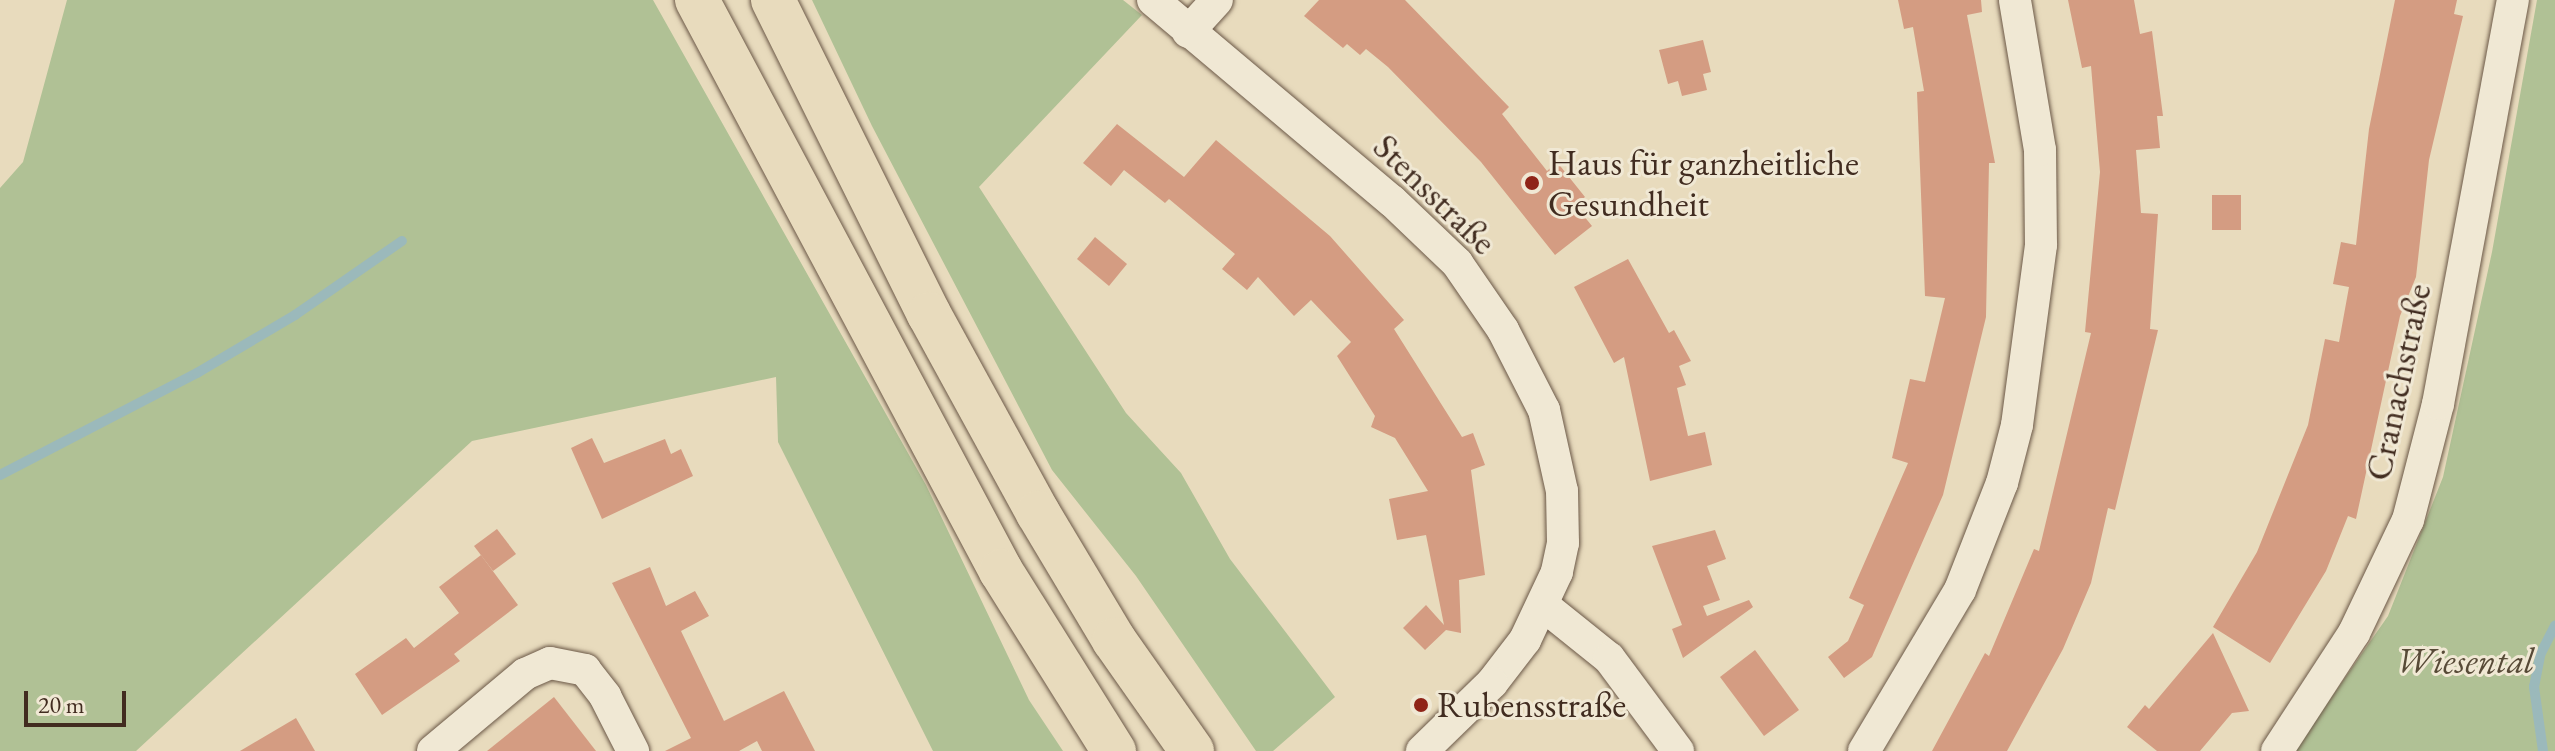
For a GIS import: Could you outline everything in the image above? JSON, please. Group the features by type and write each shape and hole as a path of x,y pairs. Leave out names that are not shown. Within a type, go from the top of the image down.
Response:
{"highway":[{"path":"697,0 1001,571 1114,751"},
{"path":"773,0 929,314 1031,500 1114,640 1192,751"}],"street":[{"name":"Stensstraße","path":"1153,0 1403,211 1457,263 1503,330 1544,410 1562,491 1563,543 1544,606 1492,683 1422,751"},
{"path":"1188,32 1217,0"},
{"path":"1864,751 1960,590 1997,497 2017,425 2041,245 2040,150 2015,0"},
{"name":"Cranachstraße","path":"2277,751 2354,633 2408,520 2438,404 2513,0"},
{"path":"1544,606 1609,658 1678,751"},
{"path":"433,751 525,674 550,663 585,670 605,696 633,751"}],"green space":[{"path":"67,0 653,0 926,485 1029,700 1063,751 933,751 778,442 776,377 472,441 136,751 0,751 0,188 23,162"},
{"path":"812,0 1123,0 1142,15 979,187 1126,413 1181,473 1230,559 1335,697 1273,751 1256,751 1136,576 1052,470 872,126"},
{"name":"Wiesental","path":"2537,0 2555,0 2555,751 2294,751 2388,616 2443,477 2492,252"}],"building":[{"path":"1319,0 1405,0 1509,107 1502,114 1547,171 1557,162 1585,197 1575,205 1592,226 1555,255 1481,162 1388,67 1366,49 1360,55 1347,44 1343,48 1304,16"},
{"path":"1898,0 1981,0 1982,12 1967,15 1995,163 1989,163 1986,317 1943,495 1872,657 1844,678 1828,657 1848,641 1864,605 1849,598 1908,463 1892,458 1910,379 1925,382 1945,298 1925,296 1917,92 1924,91 1913,27 1904,29"},
{"path":"2068,0 2134,0 2140,34 2152,31 2163,116 2157,116 2160,148 2136,150 2141,213 2158,214 2150,329 2158,330 2115,510 2108,508 2091,583 2063,649 2007,751 1932,751 1985,653 1989,656 2034,549 2039,551 2091,333 2085,332 2100,172 2091,66 2082,68"},
{"path":"2395,0 2457,0 2454,14 2463,16 2429,160 2416,277 2400,316 2356,519 2348,516 2326,571 2270,663 2213,627 2257,552 2308,425 2325,339 2339,342 2349,287 2333,284 2341,242 2356,245 2369,129"},
{"path":"1703,40 1711,72 1703,74 1707,90 1682,96 1678,81 1668,84 1659,50"},
{"path":"1117,124 1184,177 1216,140 1330,236 1404,320 1394,329 1462,437 1473,433 1485,465 1471,470 1485,575 1459,580 1461,633 1446,630 1425,650 1403,628 1426,605 1444,625 1426,535 1397,540 1389,499 1428,491 1395,438 1371,427 1375,416 1337,356 1351,342 1311,300 1294,316 1258,277 1247,290 1222,269 1235,254 1169,199 1165,203 1124,170 1111,186 1083,163"},
{"path":"2212,195 2241,195 2241,230 2212,230"},
{"path":"1095,237 1127,264 1109,286 1077,259"},
{"path":"1628,259 1669,333 1674,330 1691,361 1679,366 1686,385 1677,388 1688,436 1705,432 1712,465 1650,481 1624,357 1614,363 1574,287"},
{"path":"592,438 604,463 665,439 671,454 681,449 693,476 602,519 571,448"},
{"path":"497,529 516,554 493,571 474,546"},
{"path":"1715,530 1726,559 1707,566 1720,600 1703,606 1707,616 1749,600 1753,607 1683,658 1672,629 1682,625 1652,546"},
{"path":"481,555 518,605 454,654 460,661 382,715 355,674 406,638 414,648 459,613 439,587"},
{"path":"650,567 666,606 695,591 709,616 681,631 724,721 784,691 815,751 762,751 757,741 739,751 665,751 691,738 612,583"},
{"path":"2213,633 2249,711 2232,713 2200,751 2157,751 2127,727 2145,705 2149,709"},
{"path":"1755,650 1799,710 1764,736 1720,677"},
{"path":"554,697 596,751 487,751"},
{"path":"296,718 315,751 240,751"}],"waterway":[{"path":"0,475 197,373 295,315 402,241"},
{"path":"2543,751 2534,687 2540,655 2555,626"}],"place":[{"name":"Haus für ganzheitliche Gesundheit","path":"1532,183"},
{"name":"Rubensstraße","path":"1421,705"}]}
